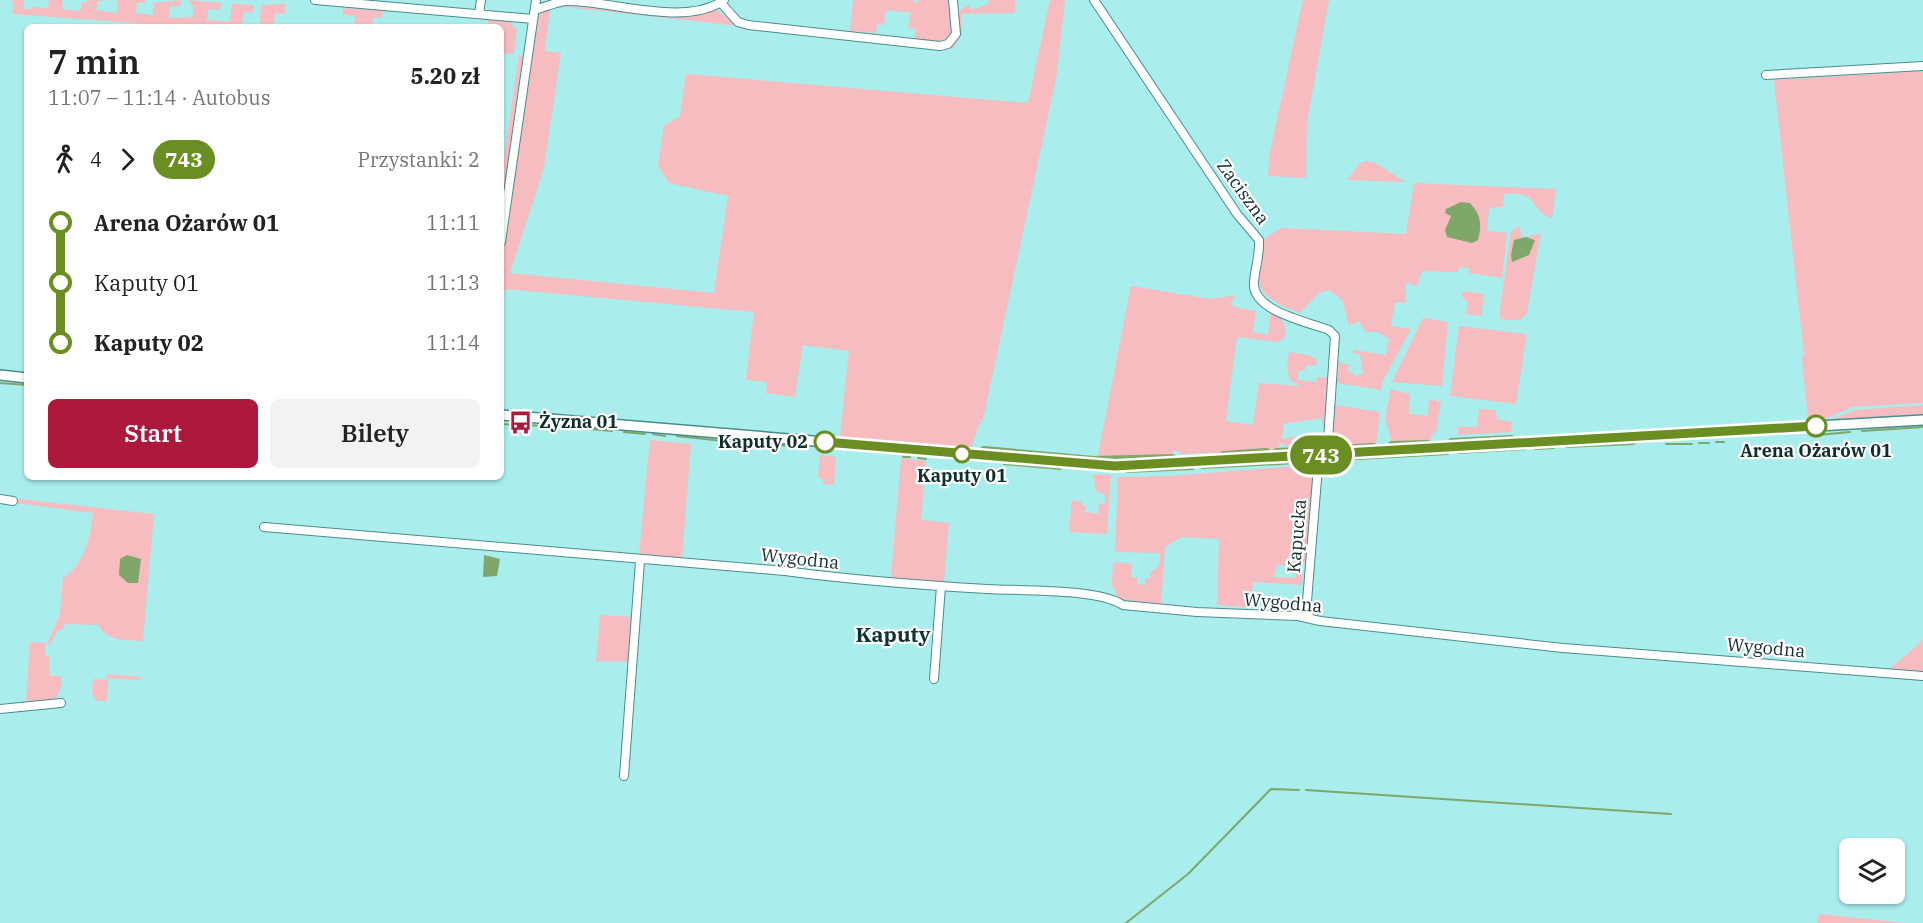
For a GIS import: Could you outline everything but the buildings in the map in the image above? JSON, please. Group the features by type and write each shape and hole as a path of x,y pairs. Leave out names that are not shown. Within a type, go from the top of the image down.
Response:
{"street":[{"path":"315,0 405,4 533,19"},
{"path":"479,14 481,0"},
{"path":"504,221 536,0"},
{"path":"535,10 566,2 673,12 722,1 738,22 940,46 948,44 956,34 953,0"},
{"name":"Zaciszna","path":"1094,0 1237,214 1259,240 1253,285 1261,300 1272,310 1329,330 1335,336 1323,455"},
{"path":"1766,75 1923,66"},
{"path":"0,375 24,378"},
{"path":"504,415 1115,466 1923,420"},
{"name":"Kapucka","path":"1309,618 1307,601 1323,455"},
{"path":"0,499 13,501"},
{"name":"Wygodna","path":"264,527 941,586 1066,593 1114,599 1123,604 1186,611 1309,618 1563,648 1923,676"},
{"path":"624,776 640,561"},
{"path":"933,679 941,586"},
{"path":"0,709 61,703"}],"shaded area":[{"path":"11,0 24,0 24,9 32,9 32,7 48,8 49,0 63,0 62,9 80,11 82,2 87,2 87,0 111,0 98,1 96,10 117,13 118,0 145,0 145,3 137,3 136,13 153,15 154,3 181,0 180,7 170,6 169,18 193,17 193,6 188,0 221,3 220,10 208,9 207,20 230,22 232,4 254,5 253,13 244,12 242,24 148,24 13,14 14,3"},
{"path":"853,0 913,0 915,3 920,0 948,0 953,35 944,42 917,40 916,29 908,28 911,13 886,10 884,25 877,24 876,33 850,31"},
{"path":"989,0 1015,0 1015,13 961,14 962,35 953,48 948,49 566,7 552,9 567,6 652,14 716,10 740,26 941,48 958,34 960,10 969,5 972,10 988,4"},
{"path":"1050,0 1065,0 1057,74 983,420 981,420 971,447 840,437 849,351 803,345 795,397 766,393 767,382 746,380 754,312 505,289 504,297 504,236 530,55 540,11 550,9 545,51 561,53 544,168 510,273 714,293 728,196 669,183 658,166 664,126 680,116 686,74 1028,103"},
{"path":"1303,0 1329,0 1307,123 1306,178 1268,176 1270,152"},
{"path":"285,4 285,14 275,13 274,24 260,24 261,5"},
{"path":"343,8 383,11 382,18 373,17 372,24 354,24 355,16 343,15"},
{"path":"488,20 509,21 517,30 514,54 504,53 504,24 488,24"},
{"path":"519,55 523,55 504,195 504,158"},
{"path":"1923,71 1923,403 1852,407 1828,418 1808,418 1802,359 1804,355 1774,80"},
{"path":"1365,161 1376,163 1405,182 1347,180 1359,164"},
{"path":"1414,183 1556,189 1552,218 1542,213 1527,197 1518,194 1504,194 1503,207 1489,208 1487,231 1507,233 1502,278 1469,273 1469,268 1459,267 1458,272 1422,271 1417,286 1406,283 1406,303 1395,302 1391,326 1411,329 1383,381 1381,390 1337,383 1339,362 1349,365 1348,372 1354,373 1354,376 1363,374 1360,354 1353,354 1354,350 1386,355 1389,339 1378,332 1366,332 1359,321 1349,326 1343,301 1329,290 1319,293 1300,313 1265,294 1259,279 1263,240 1281,228 1406,234"},
{"path":"1461,202 1470,203 1480,220 1478,240 1472,243 1447,237 1445,230 1451,216 1445,213 1446,209"},
{"path":"1519,226 1523,238 1514,241 1535,240 1526,237 1541,233 1527,313 1519,320 1500,319 1511,232"},
{"path":"1526,237 1535,240 1529,255 1512,262 1514,240"},
{"path":"1131,286 1210,299 1236,295 1231,302 1234,307 1256,311 1253,332 1268,335 1270,316 1273,314 1280,318 1285,326 1285,337 1278,342 1237,337 1226,421 1253,425 1259,383 1300,386 1290,380 1287,368 1289,352 1308,355 1317,360 1316,366 1306,365 1306,369 1298,372 1298,380 1316,382 1317,377 1328,378 1324,425 1322,425 1322,418 1284,424 1282,439 1321,432 1318,448 1287,449 1287,446 1279,443 1278,454 1216,457 1216,453 1180,454 1180,451 1173,451 1173,455 1098,456"},
{"path":"1463,291 1484,294 1481,316 1466,314 1468,304 1462,296"},
{"path":"1423,318 1448,322 1442,386 1392,382"},
{"path":"1459,326 1527,334 1516,404 1450,396"},
{"path":"1391,389 1410,394 1409,414 1428,416 1429,399 1441,402 1436,432 1433,433 1430,441 1392,443 1385,418"},
{"path":"1335,405 1380,412 1376,444 1340,446 1333,434"},
{"path":"1923,405 1923,417 1824,422 1856,410"},
{"path":"1479,409 1496,410 1497,419 1512,422 1511,432 1458,435 1458,427 1477,427"},
{"path":"650,440 691,444 682,560 639,555"},
{"path":"820,455 836,457 834,485 823,484 823,480 818,477"},
{"path":"901,458 926,461 921,520 949,523 944,582 891,578"},
{"path":"1297,466 1315,474 1305,563 1285,562 1284,565 1277,565 1274,577 1294,578 1297,573 1303,573 1302,585 1253,582 1251,608 1217,605 1219,539 1182,537 1165,547 1161,606 1118,598 1112,585 1113,562 1132,564 1131,577 1137,578 1137,584 1145,585 1145,578 1150,578 1151,572 1159,566 1160,553 1115,552 1118,477 1170,476"},
{"path":"1093,474 1111,475 1107,534 1069,532 1072,500 1081,502 1083,506 1087,505 1084,514 1088,512 1098,514 1099,503 1105,504 1105,495 1096,491"},
{"path":"0,497 154,514 143,641 111,637 99,625 65,624 63,629 58,630 50,644 47,644 60,614 63,578 76,566 85,550 93,513 0,501"},
{"path":"127,555 141,559 138,583 128,583 119,575 120,559"},
{"path":"484,555 500,559 497,576 483,577"},
{"path":"600,615 635,617 631,662 596,661"},
{"path":"1923,639 1923,673 1888,670 1919,644"},
{"path":"30,642 45,643 45,656 49,656 49,675 62,677 59,693 47,702 26,704"},
{"path":"107,674 141,677 140,680 108,678 107,701 97,701 92,693 93,679 106,680"},
{"path":"1819,914 1906,923 1817,923"}],"waterway":[{"path":"0,383 24,385"},
{"path":"504,424 546,426"},
{"path":"556,426 612,431"},
{"path":"1862,431 1923,427"},
{"path":"624,432 645,434"},
{"path":"1819,435 1850,432"},
{"path":"653,434 665,436"},
{"path":"677,436 723,441"},
{"path":"1452,442 1511,439"},
{"path":"729,442 739,443"},
{"path":"1716,442 1724,442"},
{"path":"1699,443 1709,443"},
{"path":"766,444 805,447"},
{"path":"1392,445 1427,444"},
{"path":"1567,447 1634,444"},
{"path":"1666,444 1692,444"},
{"path":"1338,449 1373,447"},
{"path":"1535,449 1554,448"},
{"path":"1458,453 1526,449"},
{"path":"984,450 1094,460 1172,458"},
{"path":"1277,452 1318,450"},
{"path":"1224,455 1266,452"},
{"path":"1321,461 1448,454"},
{"path":"903,457 910,457"},
{"path":"918,458 926,459"},
{"path":"1202,468 1315,462"},
{"path":"1004,464 1061,469"},
{"path":"1127,472 1193,469"},
{"path":"1126,923 1188,874 1271,789 1299,790"},
{"path":"1306,790 1671,814"}],"bus line":[{"name":"743","path":"825,442 1115,466 1816,426"}],"place":[{"name":"Żyzna 01","path":"521,422"},
{"name":"Arena Ożarów 01","path":"1816,426"},
{"name":"Kaputy 02","path":"825,442"},
{"name":"Kaputy 01","path":"962,454"}],"district":[{"name":"Kaputy","path":"893,635"}]}
